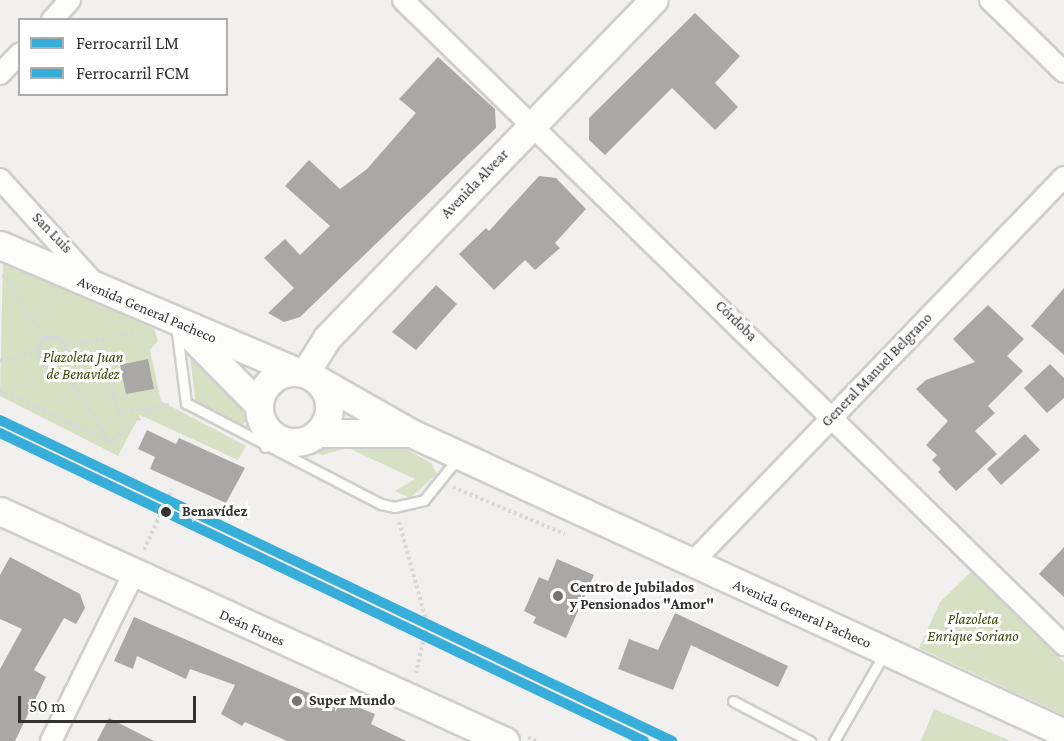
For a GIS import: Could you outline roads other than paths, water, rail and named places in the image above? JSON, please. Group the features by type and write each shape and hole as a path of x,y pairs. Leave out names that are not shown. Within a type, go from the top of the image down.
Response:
{"street":[{"path":"54,18 70,0"},
{"name":"Córdoba","path":"404,0 833,414 1064,645"},
{"name":"Avenida Alvear","path":"305,374 327,338 652,0"},
{"path":"990,0 1064,72"},
{"path":"0,74 18,56"},
{"name":"General Manuel Belgrano","path":"691,564 833,414 1064,177"},
{"name":"San Luis","path":"0,179 99,290"},
{"name":"Avenida General Pacheco","path":"0,245 176,324 305,374 411,433 691,564 1064,733"},
{"path":"176,324 220,361 259,405 270,442 297,442 318,433 330,412 305,374 266,385 259,405"},
{"name":"Avenida General Pacheco","path":"318,433 411,433"},
{"name":"Deán Funes","path":"0,511 133,575 412,698 501,740"},
{"path":"51,741 133,575"}],"lane":[{"path":"176,324 186,403 270,442 394,507 424,500 460,456"},
{"path":"834,741 885,652"},
{"path":"733,700 810,741"}],"rail line":[{"name":"LM","path":"0,420 672,741"},
{"name":"FCM","path":"0,433 644,741"}],"place":[{"name":"Benavídez","path":"166,512"},
{"name":"Centro de Jubilados y Pensionados \"Amor\"","path":"558,596"},
{"name":"Super Mundo","path":"297,701"}],"park label":[{"name":"Plazoleta Juan de Benavídez","path":"83,366"},
{"name":"Plazoleta Enrique Soriano","path":"973,628"}]}
